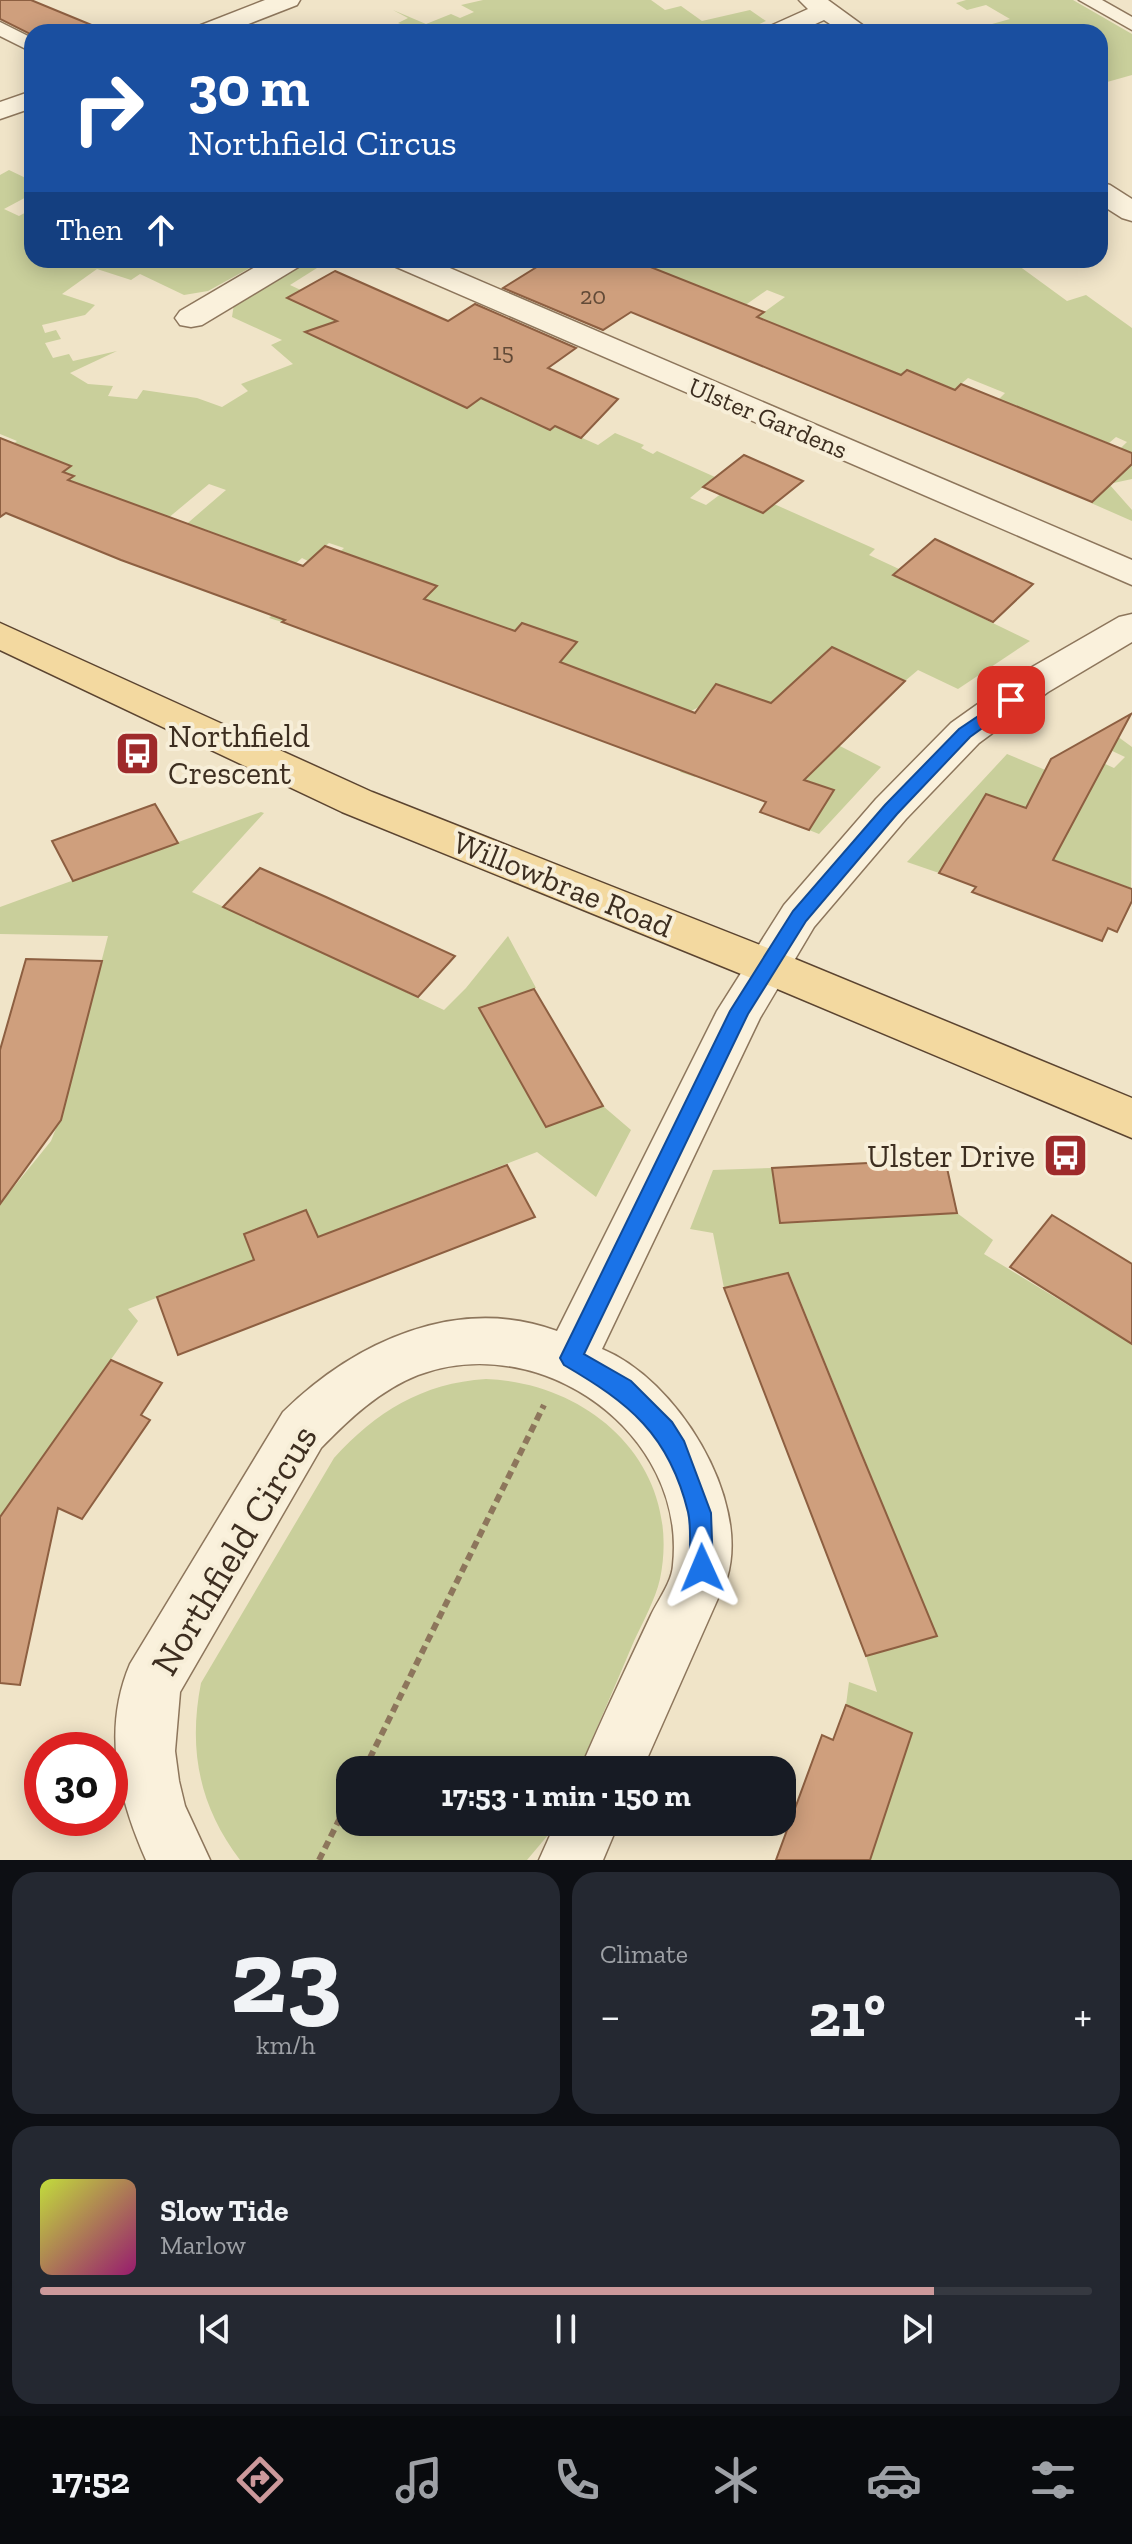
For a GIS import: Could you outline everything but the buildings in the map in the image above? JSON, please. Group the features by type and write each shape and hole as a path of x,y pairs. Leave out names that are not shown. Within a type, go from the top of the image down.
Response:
{"main road":[{"name":"Willowbrae Road","path":"0,635 357,802 767,966 1132,1119"}],"street":[{"path":"224,24 275,2"},
{"path":"789,24 819,5 847,24"},
{"path":"0,111 24,102"},
{"path":"1108,196 1132,212"},
{"path":"191,318 275,268"},
{"name":"Ulster Gardens","path":"424,268 1132,574"},
{"path":"571,1358 740,1011 809,904 891,809 965,733 1034,683 1132,626"},
{"name":"Northfield Circus","path":"178,1860 156,1812 148,1781 145,1751 151,1685 302,1430 356,1380 409,1355 452,1344 494,1342 540,1348 571,1358 623,1388 664,1429 685,1467 700,1513 702,1568 617,1756"},
{"path":"571,1860 582,1836"}],"lane":[{"path":"1088,0 1132,24"},
{"path":"0,28 24,42"}],"path":[{"path":"371,1756 552,1390 571,1358"},
{"path":"319,1860 336,1826"}],"green space":[{"path":"483,0 651,0 665,10 681,6 702,21 750,10 766,21 759,24 426,24 451,14 460,18 474,12 461,5"},
{"path":"966,0 1073,0 1132,34 1132,75 1108,82 1108,24 992,24 1010,19 986,5 967,10 956,3"},
{"path":"393,10 426,24 398,23 408,18"},
{"path":"9,170 24,177 24,198 4,209 19,216 24,213 24,268 250,268 208,291 184,295 140,274 131,280 97,269 62,294 95,305 85,315 42,325 45,333 56,330 61,339 45,343 53,358 69,354 73,361 117,351 70,373 88,384 113,386 108,396 137,399 143,390 197,398 222,407 248,391 241,384 293,364 271,345 282,340 232,317 234,304 297,268 317,268 290,285 322,300 392,373 467,408 489,392 495,405 550,430 579,410 569,432 598,445 615,433 644,445 641,448 653,454 657,451 715,477 690,498 706,505 726,490 774,504 875,549 869,555 899,569 894,575 1030,641 958,689 918,670 905,681 831,647 815,663 838,745 881,767 819,834 809,830 834,790 786,773 720,743 695,777 680,772 740,693 716,684 699,707 691,711 560,663 576,642 522,623 503,644 479,618 446,607 434,619 412,611 436,586 325,582 282,622 269,618 344,548 329,543 308,561 302,558 295,564 204,529 176,553 160,547 226,490 209,484 167,519 41,501 73,477 63,472 71,466 1,453 17,441 0,434 0,175"},
{"path":"622,268 1022,268 1067,301 1086,295 1132,328 1132,479 1109,484 1132,510 1132,521 1091,503 1105,490 1086,482 1127,442 1116,437 1109,443 1079,431 1066,442 996,402 1005,393 968,378 949,394 773,323 749,340 734,334 785,297 767,290 734,313 714,292 688,282 676,290"},
{"path":"1106,728 1132,747 1131,888 1051,859 939,873 907,862 1007,754 1091,789 1103,766 1076,756 1079,752 1114,768 1125,757 1089,740"},
{"path":"264,813 192,892 444,1010 508,936 536,988 479,1009 546,1127 603,1106 631,1130 596,1197 537,1152 318,1237 306,1210 244,1234 254,1260 128,1309 138,1321 0,1517 0,1204 51,1141 62,1113 108,936 0,934 0,907"},
{"path":"772,1168 781,1223 957,1213 993,1240 984,1254 1132,1344 1132,1860 870,1860 912,1734 846,1705 849,1682 877,1692 866,1656 936,1636 789,1273 724,1288 713,1233 690,1229 713,1170"},
{"path":"486,1379 525,1384 562,1396 594,1415 622,1438 643,1468 658,1501 664,1538 658,1587 585,1756 336,1756 336,1836 547,1836 527,1860 240,1860 215,1819 200,1776 196,1731 201,1683 334,1458 366,1427 402,1403 441,1387"}],"place":[{"name":"Northfield Crescent","path":"137,754"},
{"name":"Ulster Drive","path":"1066,1156"}],"route":[{"path":"702,1568 700,1513 676,1448 664,1429 623,1388 571,1358 740,1011 799,916 891,809 965,733 1011,700"}]}
